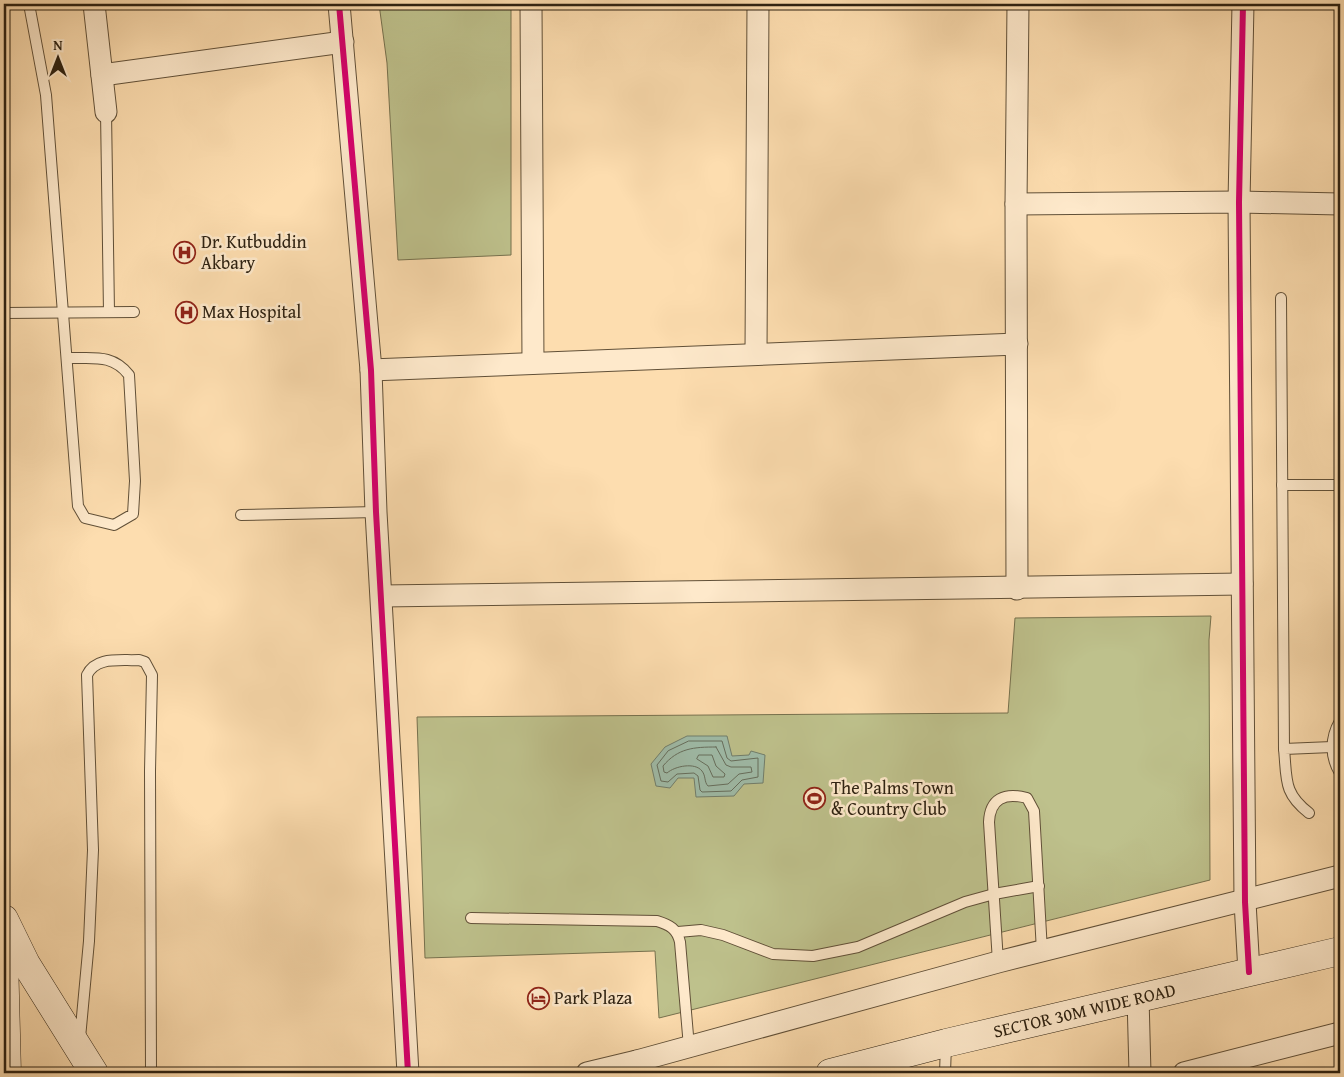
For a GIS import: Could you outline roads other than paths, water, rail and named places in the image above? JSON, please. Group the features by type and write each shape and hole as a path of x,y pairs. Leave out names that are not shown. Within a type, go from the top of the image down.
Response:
{"main road":[{"path":"4,919 26,964 94,1073"},
{"name":"SECTOR 30M WIDE ROAD","path":"830,1073 1138,997 1340,951"},
{"path":"4,957 7,1073"}],"street":[{"path":"94,4 106,112"},
{"path":"339,4 371,370 376,512 408,1073"},
{"path":"531,4 533,363"},
{"path":"756,353 758,4"},
{"path":"1017,589 1016,204 1018,4"},
{"path":"1243,4 1239,202 1245,902 1249,972"},
{"path":"102,75 343,42"},
{"path":"1016,204 1239,202 1340,204"},
{"path":"371,370 1016,344"},
{"path":"382,596 1017,589 1242,584"},
{"path":"587,1073 639,1067 689,1047 998,962 1245,902 1340,876"},
{"path":"1138,997 1140,1073"},
{"path":"1184,1073 1340,1033"}],"lane":[{"path":"29,4 46,95 78,506 85,518 114,525 133,514 135,481 129,375 120,364 109,359 67,358"},
{"path":"106,112 109,312"},
{"path":"1281,298 1284,749 1289,792 1294,802 1309,813"},
{"path":"4,312 134,312"},
{"path":"1282,485 1340,485"},
{"path":"241,515 376,512"},
{"path":"79,1049 89,941 94,850 87,675 96,663 139,660 145,662 152,675 150,771 151,1073"},
{"path":"1340,721 1335,730 1332,747 1333,758 1340,773"},
{"path":"1284,749 1332,747"},
{"path":"998,962 990,809 994,802 1018,796 1026,798 1031,802 1034,811 1042,951"},
{"path":"678,932 701,930 723,935 746,946 773,954 813,956 858,947 964,902 994,894 1039,886"},
{"path":"471,918 657,921 669,925 678,932 680,942 689,1047"},
{"path":"945,1073 946,1043"}],"water":[{"path":"687,736 727,736 732,756 749,755 751,751 765,755 763,783 744,784 734,796 696,797 694,778 678,778 670,788 656,786 651,764 665,747"}],"place":[{"name":"Dr. Kutbuddin Akbary","path":"185,252"},
{"name":"Max Hospital","path":"186,312"},
{"name":"The Palms Town & Country Club","path":"815,798"},
{"name":"Park Plaza","path":"538,998"}]}
